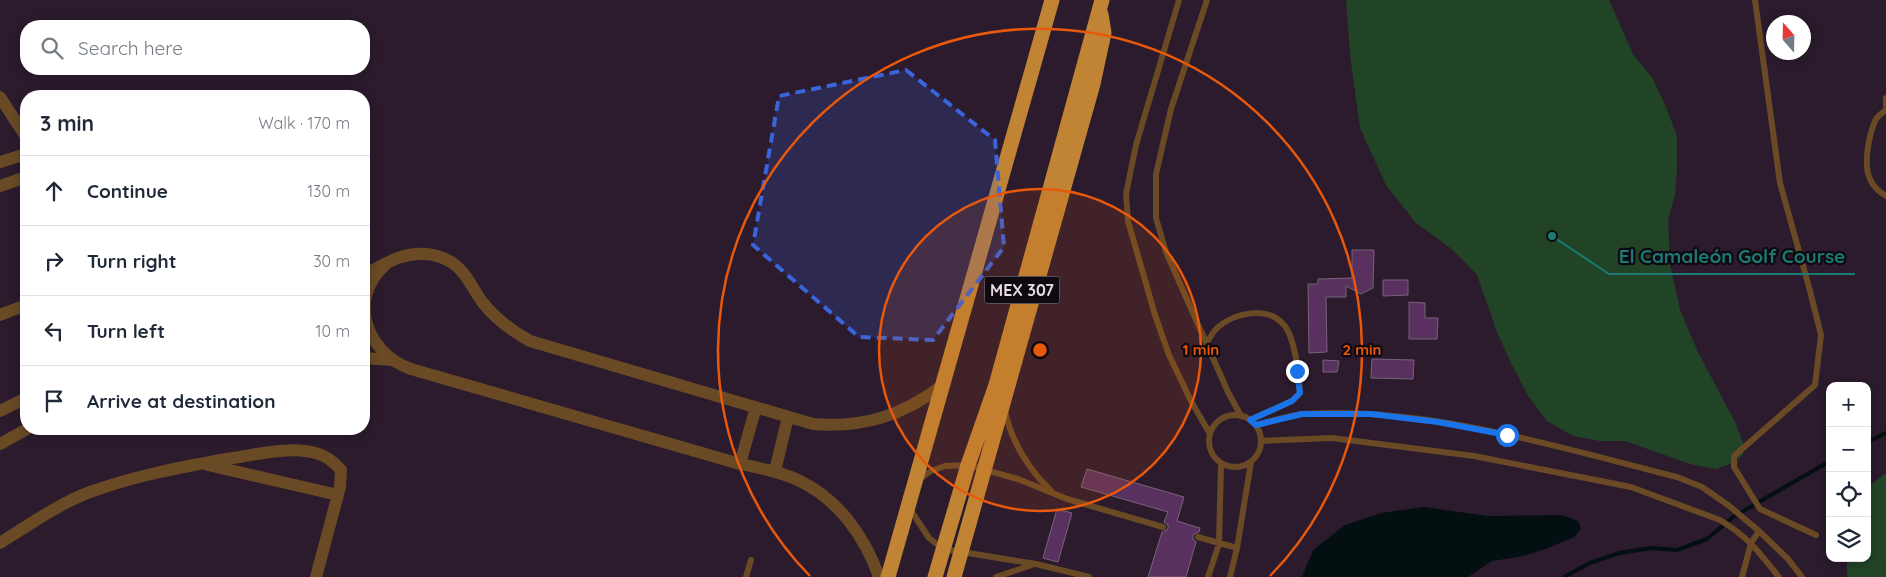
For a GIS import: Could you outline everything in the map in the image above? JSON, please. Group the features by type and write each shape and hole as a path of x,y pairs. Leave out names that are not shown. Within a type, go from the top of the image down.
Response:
{"highway":[{"name":"MEX 307","path":"888,577 1052,0"},
{"name":"MEX 307","path":"935,577 968,465 996,385 1101,4"},
{"path":"954,577 1098,66 1104,33 1101,4"}],"street":[{"path":"0,97 20,128"},
{"path":"0,162 20,156"},
{"path":"0,186 20,178"},
{"path":"370,272 400,257 419,254 438,256 456,266 463,273 483,303 503,324 530,341 813,424 829,426 861,424 895,414 912,406 943,385"},
{"path":"370,283 385,264"},
{"path":"0,315 20,308"},
{"path":"370,330 378,346 392,360 411,369 740,464 775,471 800,481 814,489 841,511 869,550 879,577"},
{"path":"370,358 392,360"},
{"path":"0,411 20,401"},
{"path":"740,464 756,407"},
{"path":"775,471 788,417"},
{"path":"0,444 20,433"},
{"path":"0,543 47,514 91,491 200,463 270,452 316,453 331,460 341,470 338,495 316,577"},
{"path":"200,463 338,495"}],"lane":[{"path":"1179,0 1136,145 1126,194 1128,221 1155,315 1180,378 1210,434 1211,450 1221,463 1236,467 1251,462 1257,456 1261,440 1260,433 1256,425 1250,420 1241,416 1233,416 1219,421 1210,434"},
{"path":"1207,0 1171,109 1156,174 1156,218 1166,252 1206,344 1241,416"},
{"path":"1755,0 1780,183 1821,335 1815,385 1734,456 1734,467 1760,509 1816,536"},
{"path":"1886,98 1886,108 1875,121 1866,168 1875,188 1886,196 1886,202"},
{"path":"1206,344 1216,329 1232,318 1239,316 1253,313 1271,315 1284,325 1291,338 1300,393 1292,401 1250,420"},
{"path":"1004,404 1013,436 1020,452 1036,474 1055,494"},
{"path":"1256,425 1302,414 1371,414 1438,422 1507,435 1677,477 1702,487 1728,505 1788,559 1802,577"},
{"path":"1261,440 1332,438 1474,456 1631,487 1720,520 1751,542 1779,577"},
{"path":"1230,577 1237,548 1251,462"},
{"path":"1208,577 1219,544 1221,463"},
{"path":"915,482 931,471 945,466 968,465 1018,479 1055,494 1163,527"},
{"path":"909,506 929,538 943,549 1036,564 1089,577"},
{"path":"1742,577 1751,542 1759,531"},
{"path":"1198,537 1237,548"},
{"path":"746,577 751,560"},
{"path":"996,577 1036,564"}],"highlighted area":[{"path":"906,70 995,140 1004,247 933,340 859,337 753,245 779,96"}],"green space":[{"path":"1346,0 1609,0 1633,54 1653,79 1677,136 1675,195 1668,220 1670,264 1680,310 1698,352 1736,424 1743,443 1743,455 1732,463 1716,469 1693,465 1625,441 1600,441 1573,436 1547,421 1528,396 1511,363 1497,332 1477,275 1453,250 1416,223 1386,185 1360,128 1350,55"},
{"path":"1886,473 1886,577 1847,577 1847,562 1871,562 1871,484"}],"shaded area":[{"path":"1424,507 1487,516 1562,515 1578,521 1581,529 1574,537 1546,549 1519,557 1492,561 1468,577 1302,577 1313,550 1345,525 1381,513"}],"building":[{"path":"1352,250 1374,250 1373,288 1361,294 1346,286 1346,297 1326,297 1327,352 1309,353 1308,284 1318,284 1318,279 1352,278"},
{"path":"1383,280 1408,280 1408,295 1383,296"},
{"path":"1409,302 1425,303 1425,318 1438,318 1437,339 1409,339"},
{"path":"1372,359 1414,360 1413,379 1371,378"},
{"path":"1323,360 1339,361 1337,372 1323,372"},
{"path":"1087,469 1184,497 1177,521 1200,528 1199,532 1193,535 1193,539 1196,542 1186,577 1148,577 1162,532 1168,529 1168,525 1164,522 1168,512 1081,487"},
{"path":"1057,509 1072,513 1058,562 1043,558"}],"waterway":[{"path":"1871,440 1886,433"},
{"path":"1564,577 1590,563 1619,553 1651,548 1677,550 1707,539 1733,517 1826,463"}],"place":[{"name":"El Camaleón Golf Course","path":"1552,236"}],"route":[{"path":"1297,371 1300,393 1297,397 1250,420 1256,425 1302,414 1371,414 1438,422 1507,435"}]}
